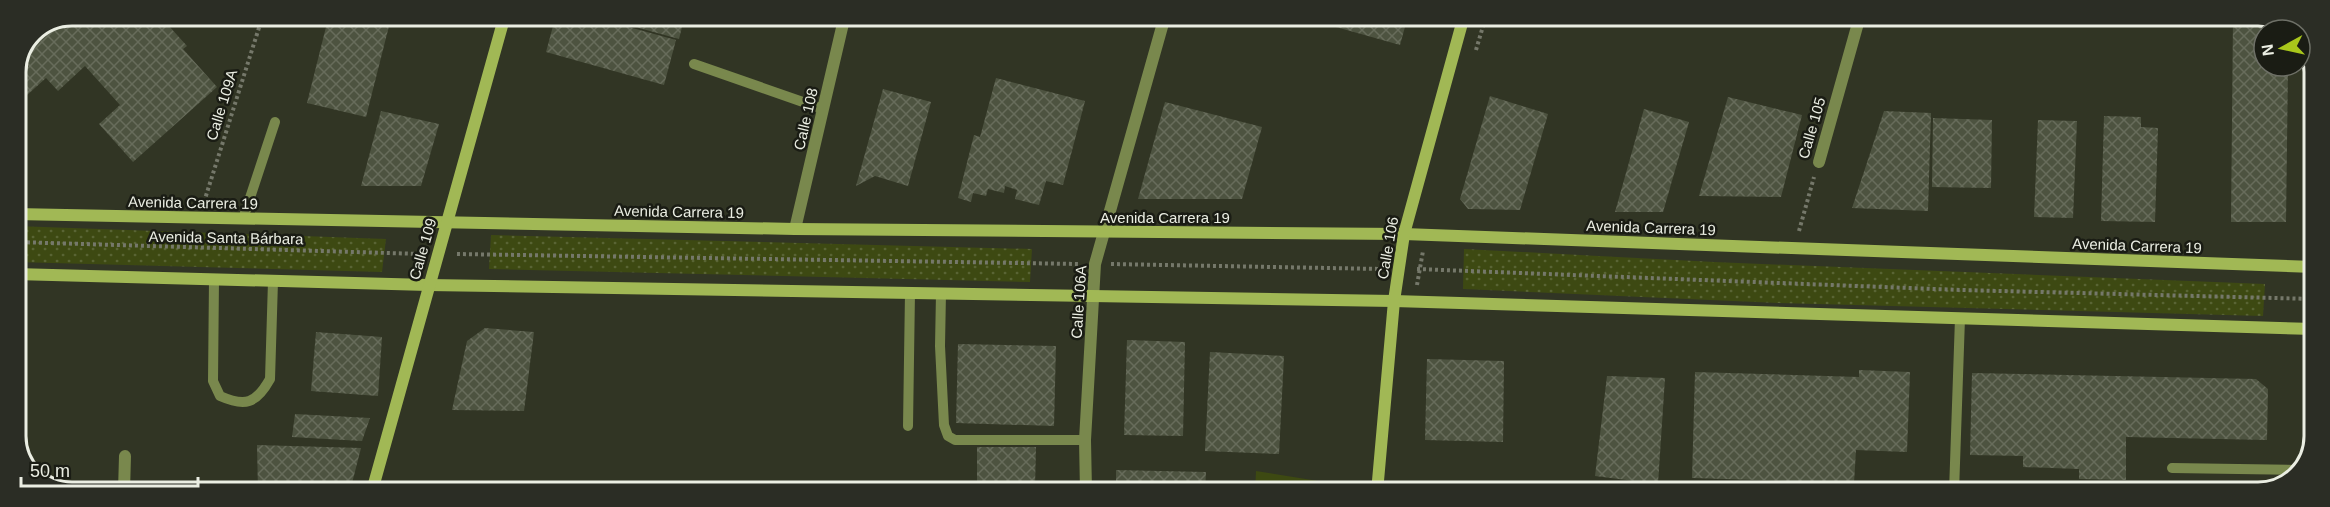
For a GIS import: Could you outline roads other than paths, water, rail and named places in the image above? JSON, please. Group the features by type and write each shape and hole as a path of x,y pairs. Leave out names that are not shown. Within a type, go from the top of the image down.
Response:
{"main road":[{"name":"Calle 109","path":"374,482 502,26"},
{"name":"Calle 106","path":"1378,482 1394,301 1404,234 1461,26"},
{"name":"Avenida Carrera 19","path":"26,214 795,229 1404,234 2304,267"},
{"path":"26,274 428,285 1394,301 2304,329"}],"street":[{"name":"Calle 108","path":"795,229 842,26"},
{"name":"Calle 106A","path":"1086,482 1095,264 1162,26"},
{"name":"Calle 105","path":"1819,162 1857,26"},
{"path":"124,482 125,456"}],"lane":[{"path":"694,64 823,109"},
{"path":"243,219 275,122"},
{"path":"214,279 213,381 220,396 234,402 249,402 262,393 270,379 273,281"},
{"path":"908,426 910,292"},
{"path":"941,293 942,391 944,424 948,436 955,440 1086,440"},
{"path":"1954,482 1960,318"},
{"path":"2172,468 2289,470"}]}
